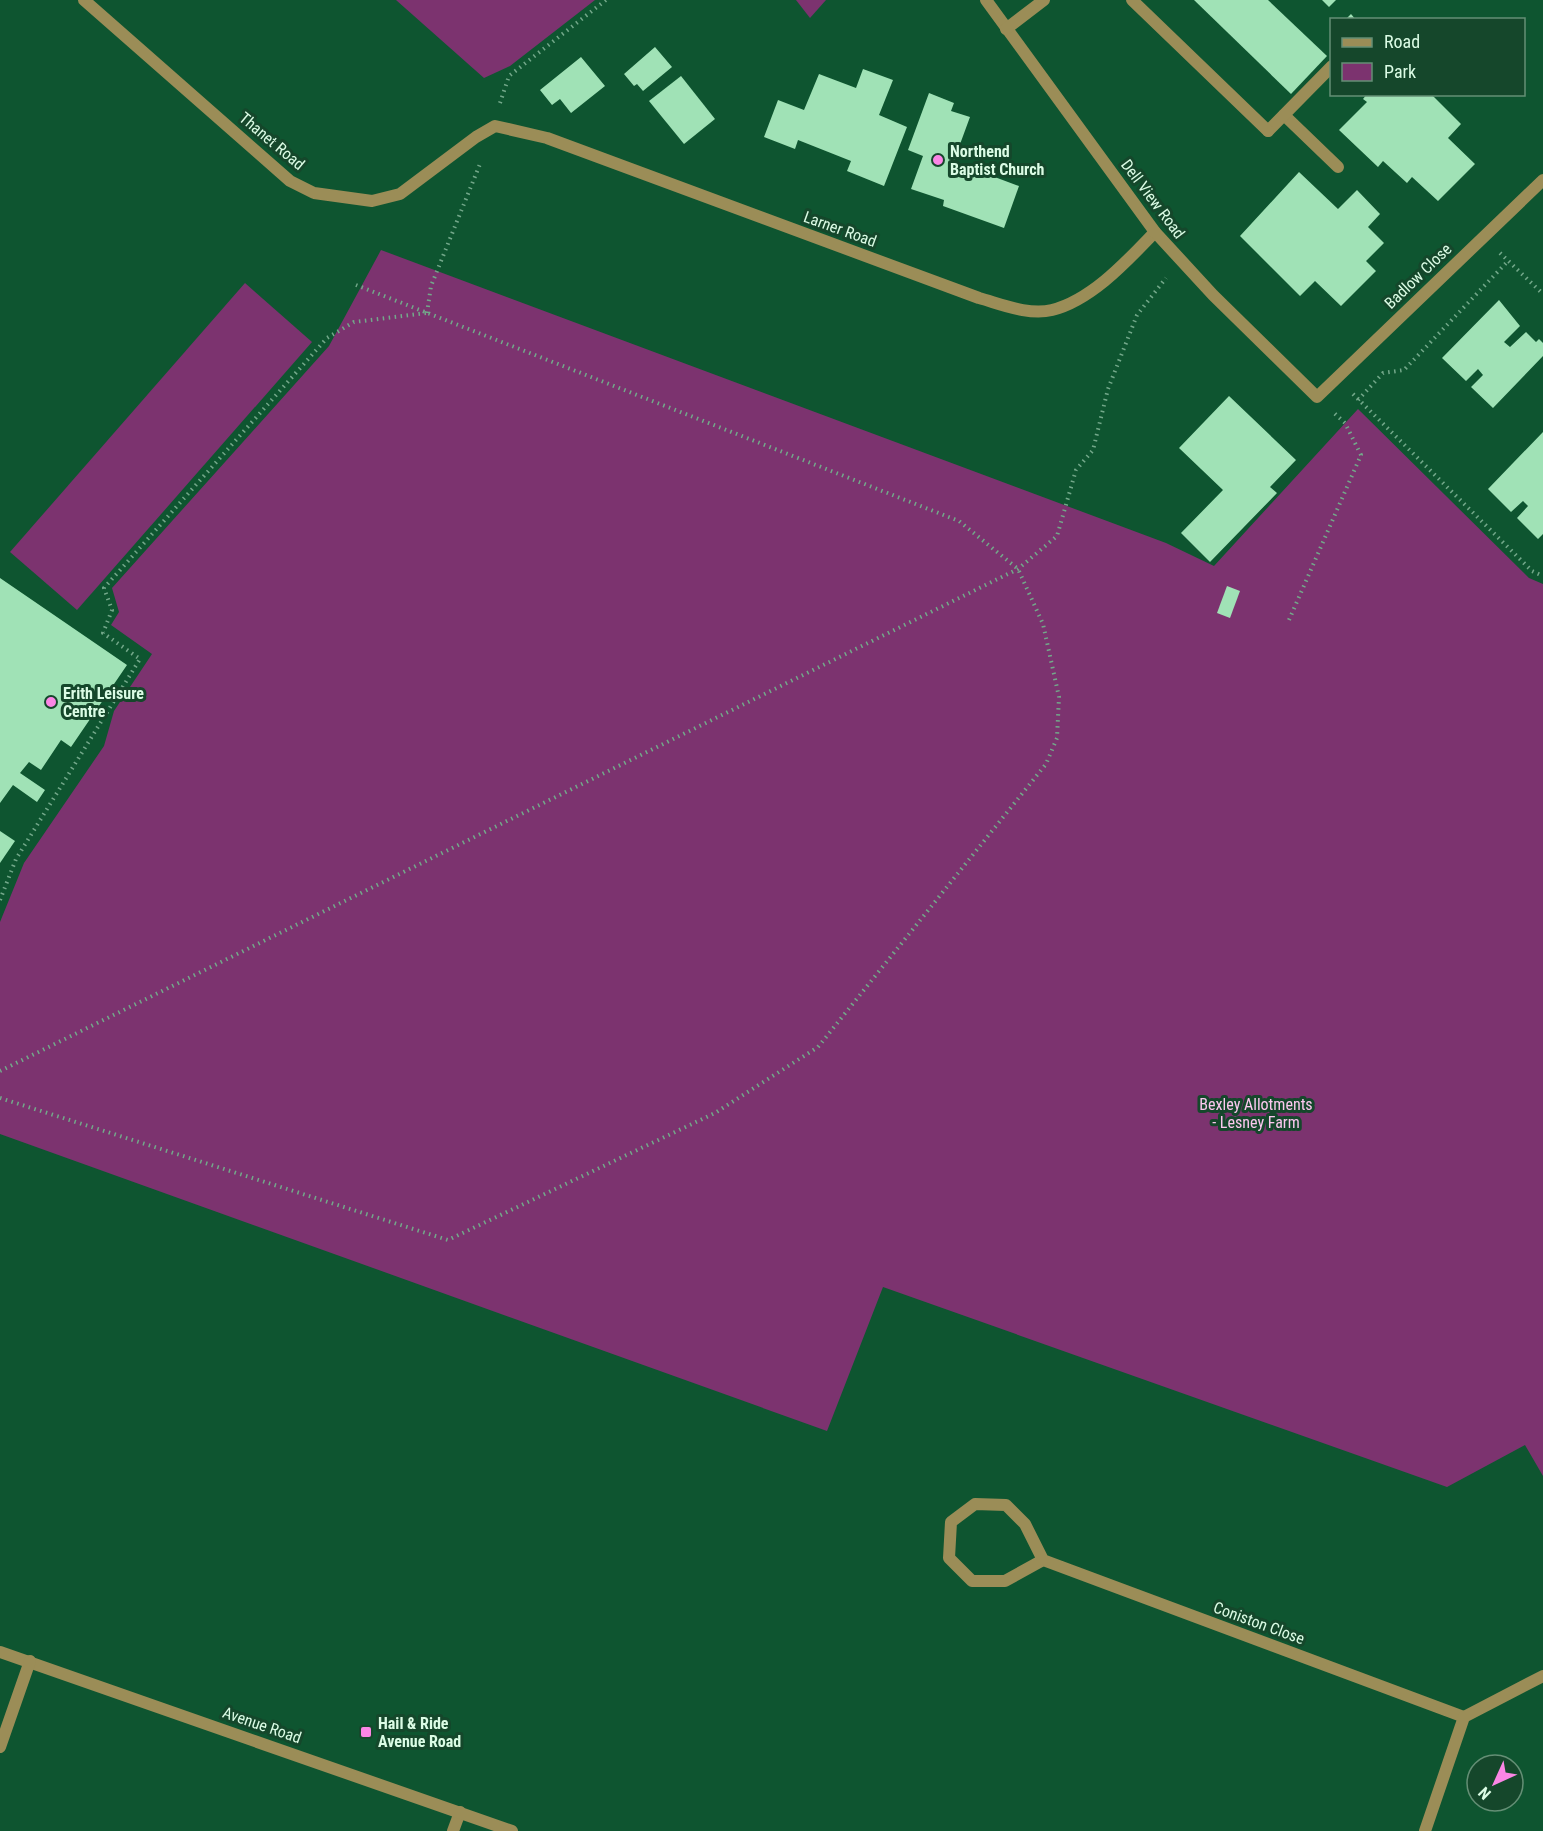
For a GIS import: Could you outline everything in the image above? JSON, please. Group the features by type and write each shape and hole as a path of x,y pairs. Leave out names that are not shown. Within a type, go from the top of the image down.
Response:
{"street":[{"name":"Thanet Road","path":"84,0 290,181 314,193 372,201 400,194 476,137 495,126"},
{"name":"Dell View Road","path":"986,0 1155,232 1179,261 1317,397"},
{"path":"1006,29 1044,0"},
{"path":"1132,0 1268,131 1330,68"},
{"path":"1284,115 1338,167"},
{"name":"Larner Road","path":"495,126 548,138 979,297 1019,309 1052,310 1077,298 1119,271 1155,232"},
{"name":"Badlow Close","path":"1317,397 1543,180"},
{"path":"975,1504 1006,1505 1025,1524 1043,1560 1005,1581 972,1581 949,1558 951,1522 975,1504"},
{"name":"Coniston Close","path":"1043,1560 1464,1717"},
{"name":"Avenue Road","path":"0,1652 512,1831"},
{"path":"0,1747 30,1661"},
{"path":"1425,1831 1464,1717 1543,1676"},
{"path":"453,1831 460,1812"}],"path":[{"path":"427,313 431,286 495,126 509,76 606,0"},
{"path":"1496,249 1543,294"},
{"path":"0,1071 1018,569 1057,536 1076,471 1093,450 1108,389 1137,315 1179,261"},
{"path":"1508,261 1404,370 1383,373 1358,400 1532,571 1543,576"},
{"path":"0,1098 448,1240 716,1113 818,1047 1046,764 1057,738 1059,697 1043,624 1018,569 959,521 357,285"},
{"path":"0,900 16,859 140,659 103,633 112,610 104,588 327,338 354,322 427,313"},
{"path":"1289,620 1361,455 1345,423 1317,397"}],"green space":[{"path":"396,0 595,0 510,66 484,78"},
{"path":"796,0 826,0 810,18"},
{"name":"Bexley Allotments - Lesney Farm","path":"381,250 1166,543 1214,566 1358,409 1529,578 1543,584 1543,1476 1525,1445 1447,1487 883,1287 827,1431 0,1134 0,922 24,863 104,746 114,711 152,654 111,625 119,612 112,588 329,346"},
{"path":"245,283 312,342 77,610 10,552"}],"building":[{"path":"1194,0 1268,0 1327,56 1291,94"},
{"path":"1322,0 1336,0 1329,7"},
{"path":"655,47 672,67 643,91 637,84 634,86 624,74"},
{"path":"581,57 605,86 571,113 560,99 552,105 540,90"},
{"path":"863,69 893,80 879,115 907,127 884,186 847,171 851,161 798,140 795,149 764,137 778,100 804,110 819,74 856,88"},
{"path":"681,76 715,119 684,144 649,101"},
{"name":"Northend Baptist Church","path":"929,93 954,103 951,111 970,117 952,166 958,168 960,164 1019,186 1004,228 943,206 944,200 911,189 923,156 908,150"},
{"path":"1365,96 1433,96 1461,124 1448,138 1475,164 1438,201 1412,177 1407,183 1383,161 1378,167 1339,130 1367,102 1363,99"},
{"path":"1299,172 1338,209 1357,190 1380,214 1368,227 1384,243 1366,261 1376,271 1341,306 1315,281 1300,296 1240,236"},
{"path":"1499,300 1520,326 1504,342 1510,347 1526,332 1536,342 1539,339 1543,343 1543,356 1493,408 1471,387 1483,375 1478,369 1466,381 1442,358"},
{"path":"1229,396 1296,460 1270,487 1277,493 1210,562 1181,533 1223,490 1179,448"},
{"path":"1543,432 1543,534 1538,539 1517,518 1528,506 1523,501 1511,512 1488,489"},
{"name":"Erith Leisure Centre","path":"0,578 127,665 71,747 61,740 41,770 29,762 20,773 45,790 37,802 13,785 0,803"},
{"path":"1227,586 1240,591 1230,618 1217,613"},
{"path":"0,831 15,841 0,863"}],"place":[{"name":"Northend Baptist Church","path":"938,160"},
{"name":"Erith Leisure Centre","path":"51,702"},
{"name":"Hail & Ride Avenue Road","path":"366,1732"}]}
